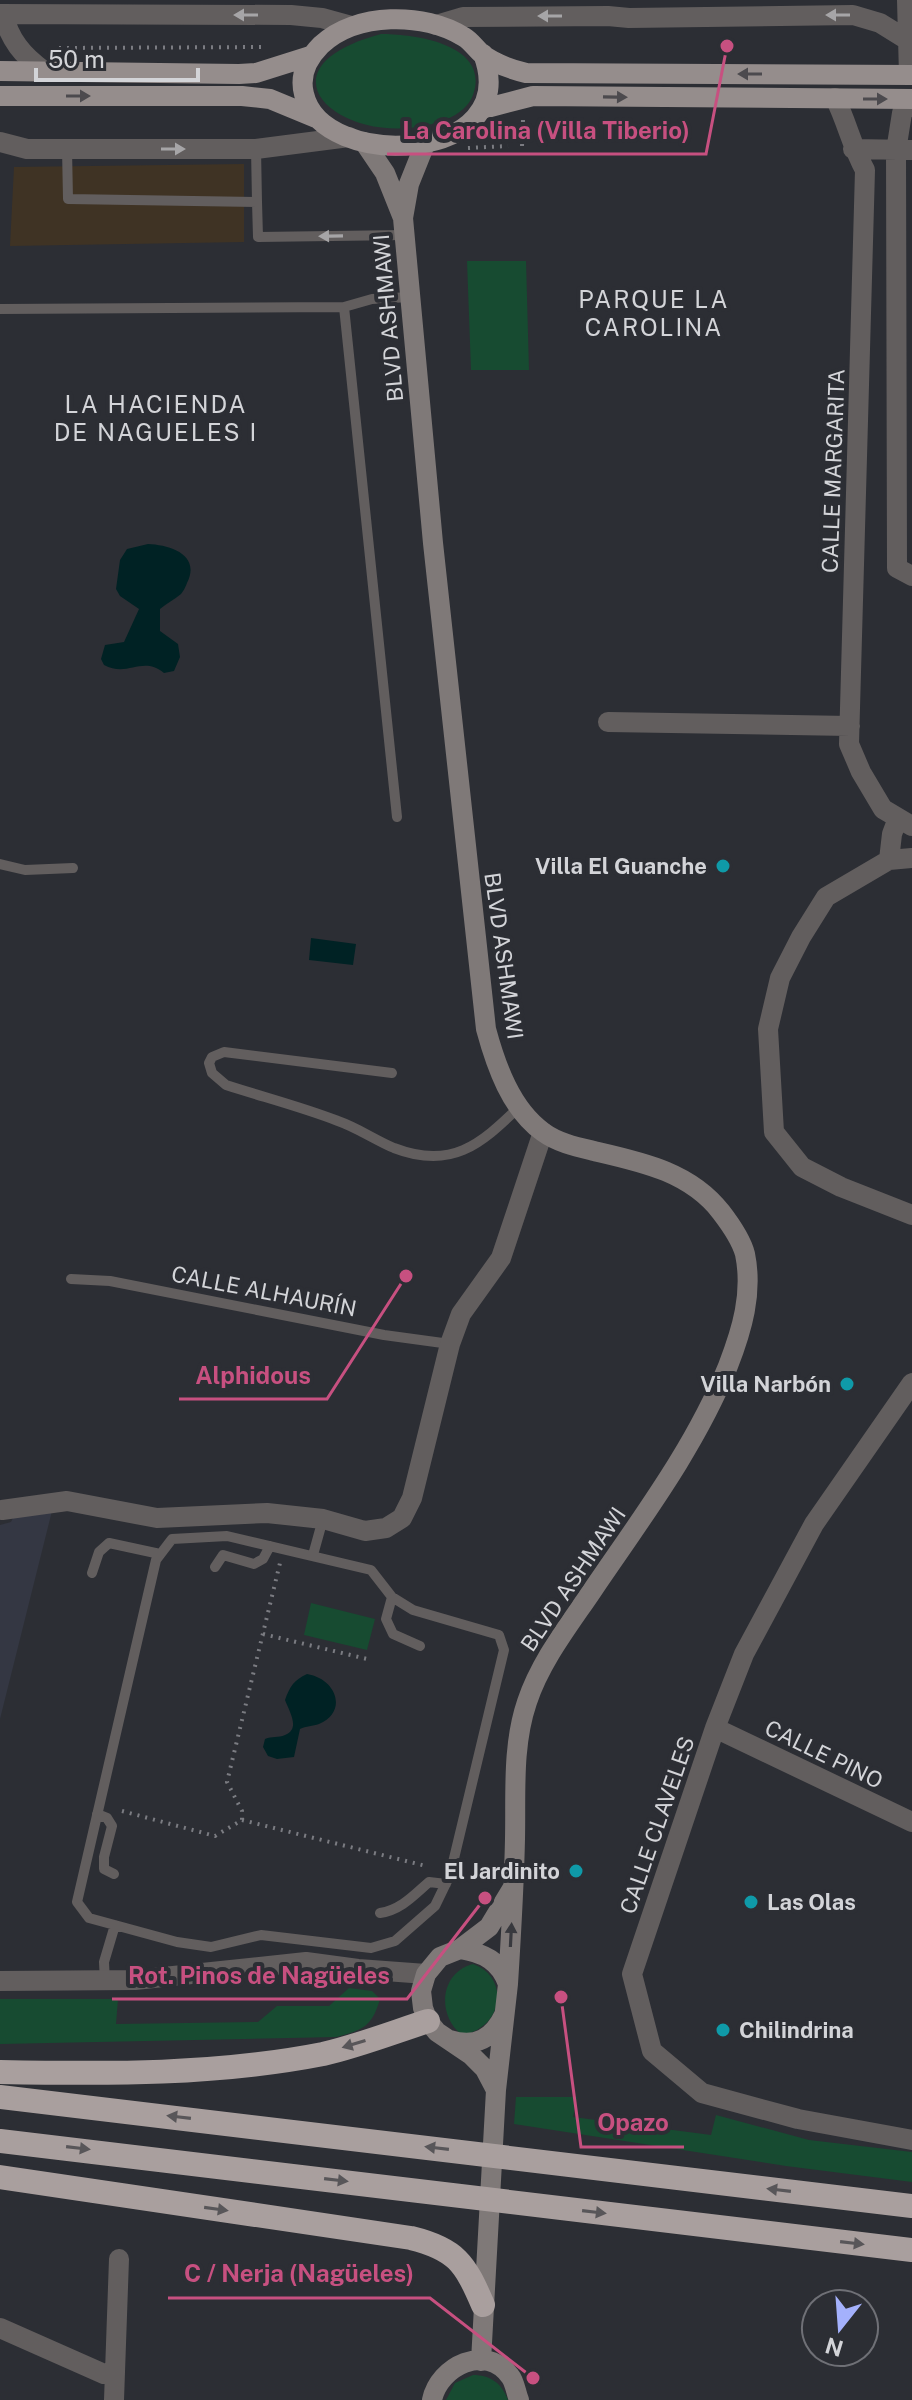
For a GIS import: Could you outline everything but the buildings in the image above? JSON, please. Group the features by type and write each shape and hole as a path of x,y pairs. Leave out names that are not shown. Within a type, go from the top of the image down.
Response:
{"highway":[{"path":"0,2072 113,2074 219,2070 326,2053 428,2021"},
{"path":"0,2097 912,2206"},
{"path":"0,2141 912,2250"},
{"path":"0,2177 411,2238 434,2244 459,2260 469,2273 483,2305"}],"main road":[{"path":"483,54 489,79 483,109 471,125 425,144 356,140 324,126 307,104 302,85 310,56 336,33 351,26 389,20 436,25 465,37 483,54 504,67 526,73 910,75"},
{"path":"0,71 256,73 310,56"},
{"path":"0,96 242,96 270,99 317,118"},
{"path":"483,109 533,96 912,100"}],"street":[{"path":"291,15 310,6 315,0"},
{"path":"907,0 910,75"},
{"path":"436,25 463,17 607,8 853,15 880,23 909,41"},
{"path":"44,71 21,53 9,36 3,11 291,15 322,18 351,26"},
{"name":"CALLE MARGARITA","path":"835,98 853,149 865,170 849,744 883,809 905,822"},
{"path":"912,100 902,113 904,150 894,315 897,568 912,576"},
{"path":"0,142 27,149 256,149 356,140"},
{"name":"BLVD ASHMAWI","path":"356,140 385,173 404,227"},
{"name":"BLVD ASHMAWI","path":"425,144 409,184 404,227 433,543 486,1029 499,1068 519,1107 543,1132 574,1146 661,1168 701,1191 716,1205 740,1240 745,1254 748,1293 735,1348 703,1421 665,1484 547,1658 527,1699 517,1748 508,1984"},
{"path":"853,149 904,150"},
{"path":"608,722 850,726"},
{"path":"889,860 892,834 905,822"},
{"path":"912,858 889,860 826,897 780,978 768,1029 774,1132 802,1167 841,1187 912,1215"},
{"path":"2,1510 67,1501 157,1518 267,1513 323,1519 365,1531 386,1528 402,1518 412,1498 450,1344 461,1314 501,1258 543,1132"},
{"name":"CALLE CLAVELES","path":"912,1383 814,1524 744,1654 715,1728 632,1974 652,2051 702,2093 798,2119 912,2140"},
{"name":"CALLE PINO","path":"715,1728 912,1822"},
{"path":"496,2090 485,2069 437,2032 428,2021 421,1991 426,1974 440,1957 460,1949 489,1927 514,1886"},
{"path":"460,1949 494,1960 508,1984 496,2090 481,2361"},
{"path":"0,1981 105,1982 306,1962 426,1974"},
{"path":"450,2040 472,2044 489,2037 499,2027 506,2011"},
{"path":"114,2400 119,2259"},
{"path":"0,2328 90,2368 115,2374"},
{"path":"432,2400 442,2376 453,2367 481,2361 497,2366 510,2376 519,2400"}],"lane":[{"path":"67,149 68,199 257,202"},
{"path":"256,149 258,237 404,227"},
{"path":"0,309 344,307 372,299 410,297"},
{"path":"344,307 397,817"},
{"path":"0,864 25,870 73,868"},
{"path":"392,1073 224,1052 212,1057 209,1063 212,1073 226,1085 339,1121 394,1148 433,1157 457,1153 488,1137 519,1107"},
{"name":"CALLE ALHAURÍN","path":"71,1279 110,1281 384,1335 450,1344"},
{"path":"313,1555 323,1519"},
{"path":"227,1536 283,1549 371,1570 392,1597 413,1610 499,1635 504,1650 448,1880 435,1906 395,1941 371,1948 261,1935 211,1947 177,1942 89,1918 77,1902 156,1560 172,1539 227,1536"},
{"path":"92,1573 99,1552 109,1543 160,1554"},
{"path":"215,1567 223,1555 254,1564 263,1559 270,1546"},
{"path":"392,1597 386,1619 393,1634 420,1646"},
{"path":"98,1810 112,1826 104,1869 114,1874"},
{"path":"380,1913 407,1902 429,1882 448,1880"},
{"path":"105,1982 104,1962 115,1925"}],"path":[{"path":"59,48 275,47"},
{"path":"522,146 524,115"},
{"path":"456,153 467,148 508,146"},
{"path":"242,1820 242,1811 227,1782 283,1549"},
{"path":"263,1634 367,1659"},
{"path":"98,1810 215,1836 242,1820 432,1868 448,1880"}],"shaded area":[{"path":"244,164 244,242 10,246 14,167"},
{"path":"148,544 174,549 190,565 183,592 160,609 160,631 178,644 180,657 174,671 164,673 149,666 113,668 104,665 101,659 105,645 124,642 139,609 120,596 116,589 120,560 127,549"},
{"path":"311,938 356,944 353,965 309,960"},
{"path":"52,1511 0,1719 0,1525 11,1522 14,1516"},
{"path":"307,1674 326,1682 332,1689 336,1704 334,1712 319,1724 300,1729 294,1757 277,1759 268,1756 263,1747 265,1739 285,1735 292,1729 285,1700 293,1684"}],"green space":[{"path":"381,34 429,40 461,53 471,64 476,78 473,95 466,106 447,119 412,128 378,127 348,119 327,105 316,87 320,68 340,50"},
{"path":"467,261 526,261 529,370 471,370"},
{"path":"311,1603 375,1619 367,1650 304,1635"},
{"path":"473,1964 493,1979 497,2001 487,2022 462,2035 448,2017 445,1996 453,1976"},
{"path":"349,1988 372,1991 380,1999 374,2016 365,2026 336,2037 0,2044 0,1999 118,1999 116,2024 258,2022 277,2006 329,2006"},
{"path":"516,2097 577,2097 573,2117 711,2135 716,2115 809,2140 912,2152 912,2182 514,2124"},
{"path":"473,2375 495,2381 508,2400 446,2400 455,2383"}],"place":[{"name":"La Carolina (Villa Tiberio)","path":"727,46"},
{"name":"Villa El Guanche","path":"723,866"},
{"name":"Alphidous","path":"406,1276"},
{"name":"Villa Narbón","path":"847,1384"},
{"name":"El Jardinito","path":"576,1871"},
{"name":"Rot. Pinos de Nagüeles","path":"485,1898"},
{"name":"Las Olas","path":"751,1902"},
{"name":"Opazo","path":"561,1997"},
{"name":"Chilindrina","path":"723,2030"},
{"name":"C / Nerja (Nagüeles)","path":"533,2378"}],"district":[{"name":"PARQUE LA CAROLINA","path":"654,313"},
{"name":"LA HACIENDA DE NAGUELES I","path":"156,418"}]}
